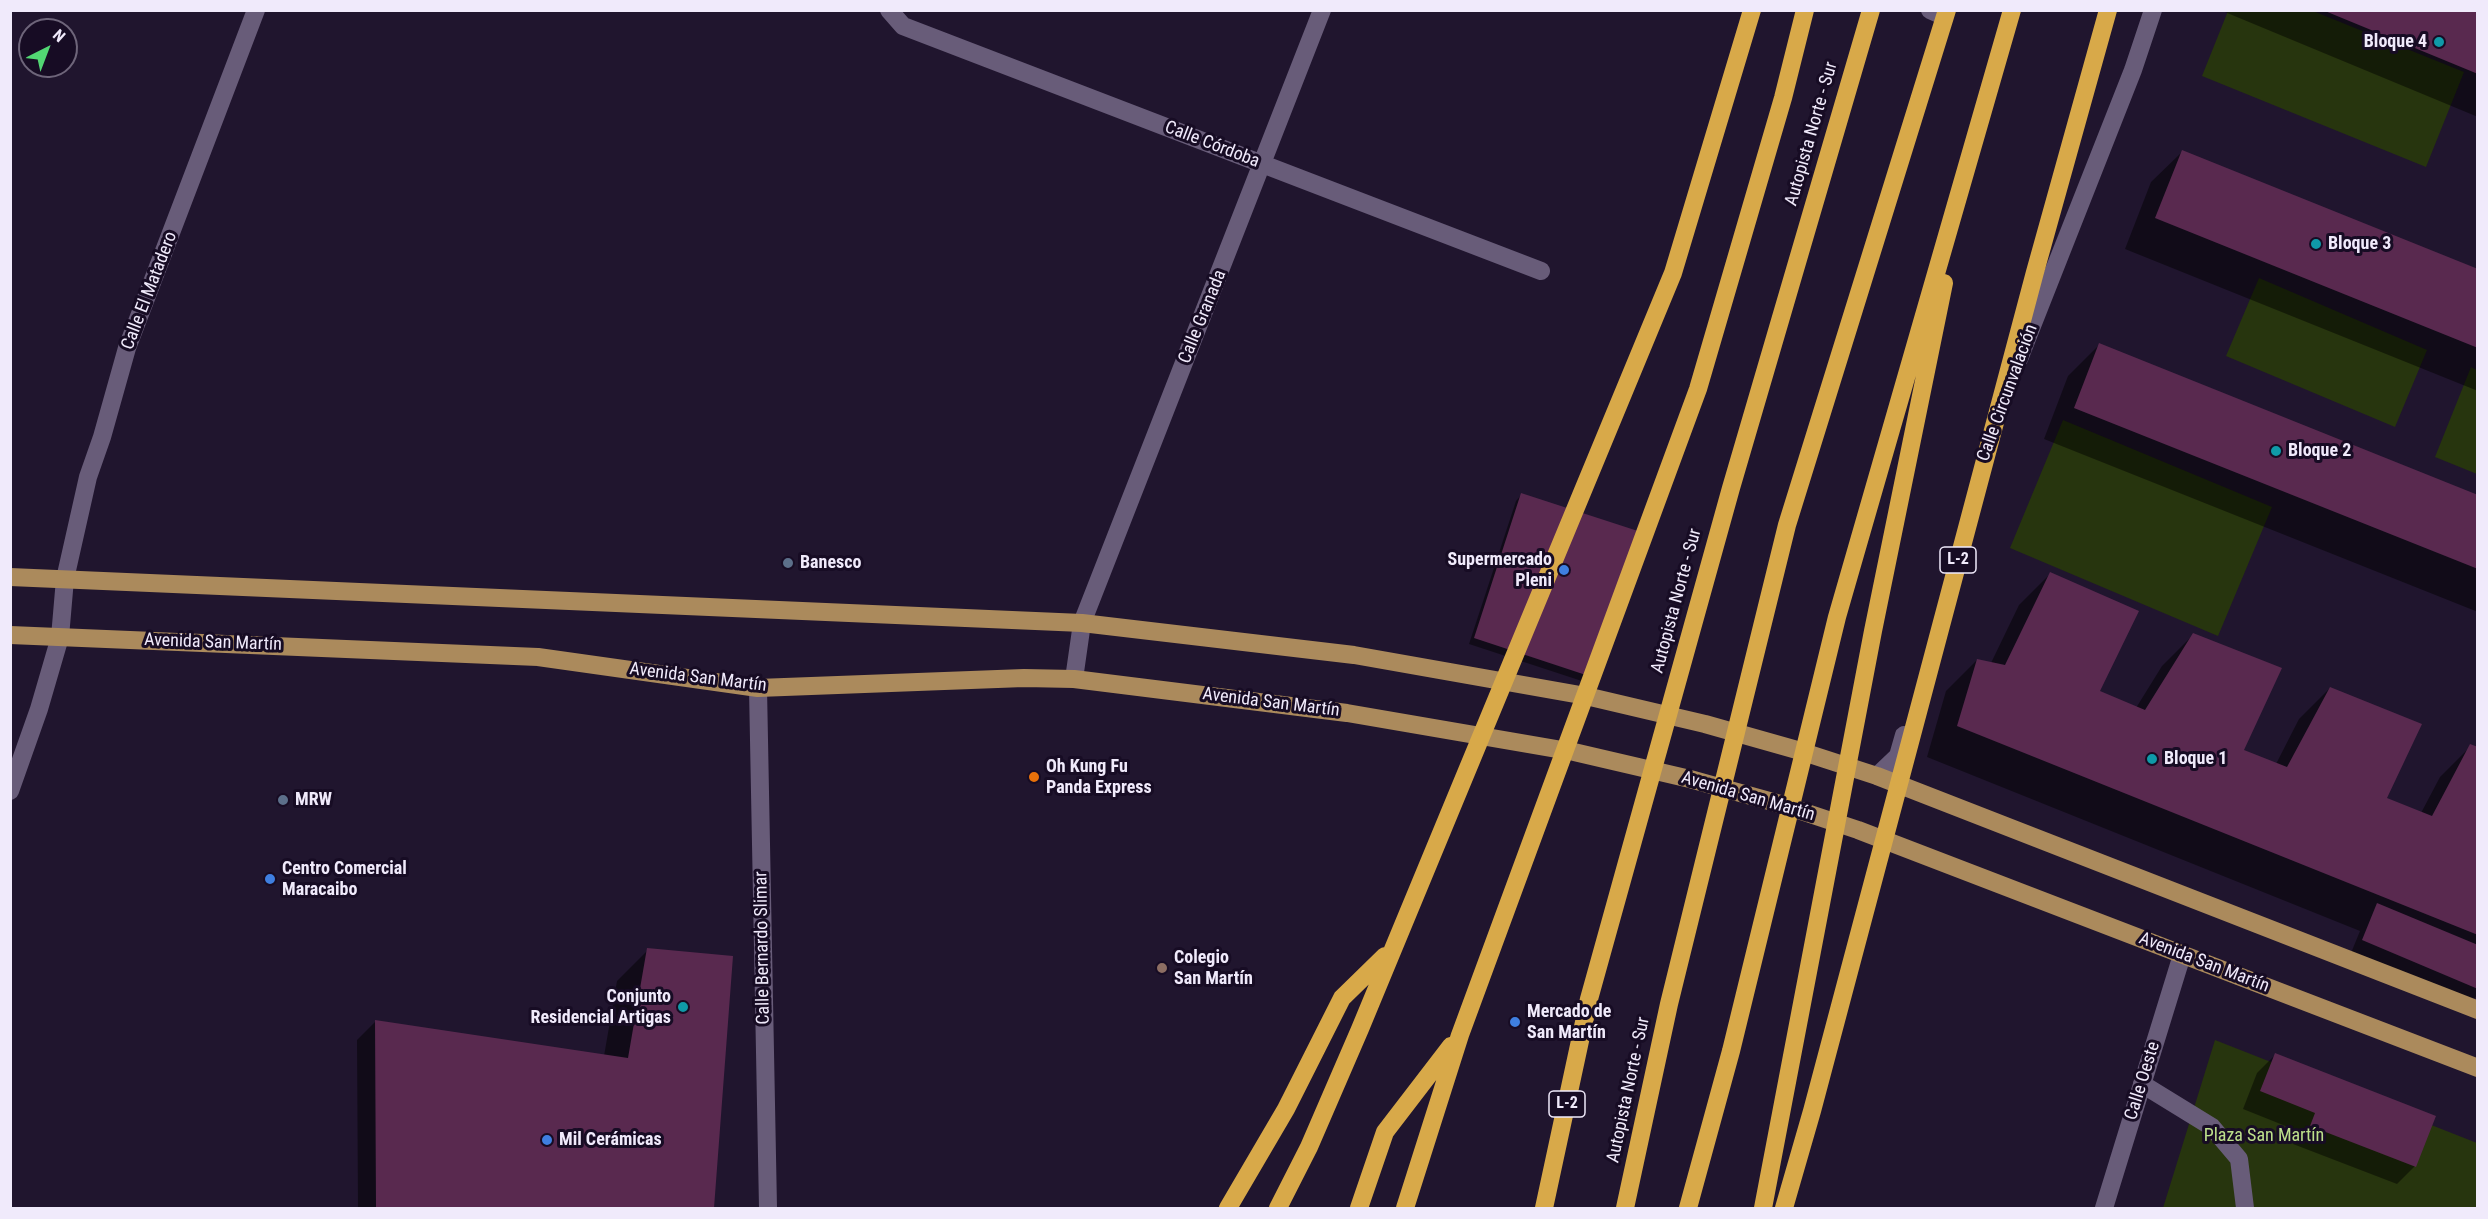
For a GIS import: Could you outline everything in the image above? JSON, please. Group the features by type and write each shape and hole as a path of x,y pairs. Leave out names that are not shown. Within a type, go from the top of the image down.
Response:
{"highway":[{"path":"1278,1209 1309,1147 1360,1029 1673,273 1752,10"},
{"path":"1405,1209 1460,1035 1698,389 1783,98 1805,10"},
{"name":"Autopista Norte - Sur","path":"1544,1209 1589,999 1731,488 1870,10"},
{"path":"1688,1209 1731,1051 1837,617 2012,10"},
{"name":"L-2","path":"1784,1209 2031,284 2108,10"},
{"name":"Autopista Norte - Sur","path":"1624,1209 1669,1004 1787,525 1940,12"},
{"path":"1763,1209 1873,631 1973,144"},
{"path":"1228,1209 1286,1109 1342,998 1391,950"},
{"path":"1359,1209 1386,1132 1460,1035"},
{"path":"1795,1209 1812,1111"}],"main road":[{"path":"10,577 1082,623 1354,655 1586,696 1716,727 1797,750 1877,776 2478,1010"},
{"name":"Avenida San Martín","path":"10,635 538,657 758,688 1024,678 1074,679 1347,713 1460,730 1575,752 1690,779 1780,804 1858,830 2478,1068"}],"street":[{"name":"Calle El Matadero","path":"10,791 39,709 60,637 65,579 88,477 102,437 127,348 256,10"},
{"name":"Calle Córdoba","path":"889,10 903,26 1541,271"},
{"name":"Calle Granada","path":"1074,679 1082,623 1322,10"},
{"name":"Calle Circunvalación","path":"1877,776 1898,756 1995,417 2133,70 2153,10"},
{"name":"Calle Bernardo Slimar","path":"758,688 768,1209"},
{"name":"Calle Oeste","path":"2104,1209 2182,954"},
{"path":"2142,1084 2212,1127 2239,1159 2245,1209"}],"green space":[{"path":"2228,11 2313,11 2464,72 2426,167 2202,76"},
{"path":"2259,278 2427,350 2395,427 2226,356"},
{"path":"2471,367 2477,370 2477,474 2435,457"},
{"path":"2063,420 2272,507 2218,636 2010,548"},
{"name":"Plaza San Martín","path":"2215,1040 2477,1143 2477,1208 2163,1208"}],"building":[{"name":"Bloque 4","path":"2478,10 2478,74 2325,11"},
{"name":"Bloque 3","path":"2182,150 2478,269 2478,348 2155,218"},
{"name":"Bloque 2","path":"2099,343 2478,495 2478,569 2074,408"},
{"name":"Supermercado Pleni","path":"1521,493 1644,533 1598,679 1474,638"},
{"name":"Bloque 1","path":"2050,572 2139,611 2100,691 2145,710 2193,633 2282,668 2244,750 2287,767 2330,687 2422,724 2387,798 2432,816 2470,744 2478,747 2478,935 1957,726 1977,659 2005,665"},
{"path":"2377,903 2478,945 2478,989 2362,940"},
{"name":"Mil Cerámicas","path":"647,948 733,956 714,1208 376,1208 375,1020 628,1058"},
{"path":"2275,1053 2436,1116 2416,1167 2310,1126 2315,1113 2260,1091"}],"place":[{"name":"Bloque 4","path":"2439,42"},
{"name":"Bloque 3","path":"2316,244"},
{"name":"Bloque 2","path":"2276,451"},
{"name":"Banesco","path":"788,563"},
{"name":"Supermercado Pleni","path":"1564,570"},
{"name":"Bloque 1","path":"2152,759"},
{"name":"Oh Kung Fu Panda Express","path":"1034,777"},
{"name":"MRW","path":"283,800"},
{"name":"Centro Comercial Maracaibo","path":"270,879"},
{"name":"Colegio San Martín","path":"1162,968"},
{"name":"Conjunto Residencial Artigas","path":"683,1007"},
{"name":"Mercado de San Martín","path":"1515,1022"},
{"name":"Mil Cerámicas","path":"547,1140"}]}
